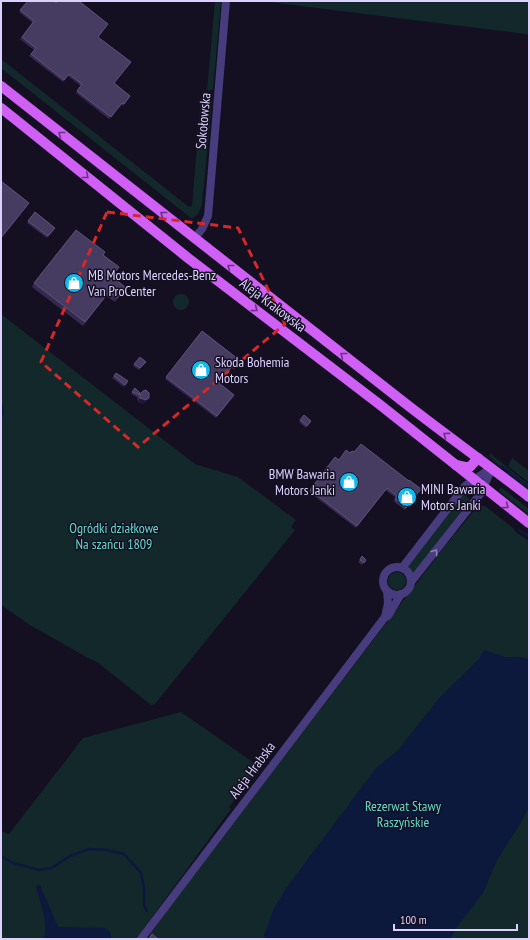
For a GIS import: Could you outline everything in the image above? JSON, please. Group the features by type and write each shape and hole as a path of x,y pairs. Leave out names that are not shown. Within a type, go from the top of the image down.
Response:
{"main road":[{"name":"Aleja Krakowska","path":"1,86 194,239 427,420 529,497"},
{"name":"Aleja Krakowska","path":"1,108 188,258 379,404 474,481 529,523"},
{"path":"455,465 468,467 473,465 478,458"}],"street":[{"name":"Sokołowska","path":"194,239 202,229 208,216 226,1"},
{"path":"402,568 465,486 492,468"},
{"path":"411,582 408,573 402,568 392,568 386,572 383,582 387,591 394,595 401,594 408,590 411,582 484,488 492,468"},
{"name":"Aleja Hrabska","path":"385,617 388,603 387,591"},
{"name":"Aleja Hrabska","path":"141,939 390,612 401,594"}],"highlighted area":[{"path":"107,212 238,228 285,324 138,447 41,362"}],"green space":[{"path":"215,1 221,1 213,89 209,91 207,90"},
{"path":"261,1 529,1 529,35 526,34"},
{"path":"1,59 189,207 192,206 201,97 209,98 212,101 202,205 198,214 191,218 1,68"},
{"path":"181,294 187,296 189,302 187,308 181,310 175,308 173,302 175,296"},
{"name":"Ogródki działkowe Na szańcu 1809","path":"1,314 195,464 238,477 296,520 291,527 295,530 155,704 151,705 97,662 30,625 1,605"},
{"path":"491,454 529,485 529,490 495,462 489,456"},
{"path":"512,458 529,471 529,483 508,466"},
{"path":"500,488 529,509 529,515 499,491"},
{"path":"463,494 470,499 414,575 412,575 407,567"},
{"name":"Rezerwat Stawy Raszyńskie","path":"485,506 512,527 517,533 529,541 529,939 147,939 169,908 445,546 477,507"},
{"path":"397,572 403,575 406,581 403,587 397,590 391,587 388,581 391,575"},
{"path":"181,712 260,767 229,807 231,809 136,939 1,939 1,831 9,834 83,738"}],"water":[{"path":"484,650 505,657 521,657 529,659 529,807 497,860 483,893 457,927 450,939 266,939 264,936 274,908 287,887 376,768 398,750 441,696 479,659"},
{"path":"37,885 40,885 58,927 105,928 111,933 111,939 43,939 45,934 45,921 36,887"}],"building":[{"path":"28,1 53,1 56,3 58,1 79,1 108,24 98,37 131,62 114,83 130,96 124,104 122,103 111,117 77,91 82,84 69,74 64,80 31,54 36,48 22,37 34,21 20,10"},
{"path":"1,181 29,203 1,238"},
{"path":"35,212 55,228 48,236 28,221"},
{"name":"MB Motors Mercedes-Benz Van ProCenter","path":"76,230 105,252 103,255 119,267 112,276 126,288 117,298 109,292 85,322 34,283"},
{"name":"Skoda Bohemia Motors","path":"202,331 238,359 219,383 234,395 217,416 166,377"},
{"path":"140,357 146,362 140,368 134,364"},
{"path":"116,373 128,381 125,385 114,376"},
{"path":"135,388 140,393 139,395 132,392"},
{"path":"146,390 149,393 149,398 146,400 140,398 140,394"},
{"path":"304,415 311,421 307,426 300,420"},
{"path":"361,444 421,489 406,508 395,499 397,496 387,488 357,526 310,490 335,457 339,460 346,450 350,453 352,451 354,452"},
{"path":"362,556 366,560 364,563 360,560"},
{"path":"152,934 158,939 149,939"}],"waterway":[{"path":"1,403 3,413 1,417"},
{"path":"503,467 529,488"},
{"path":"519,530 529,536"},
{"path":"1,856 13,863 39,870 52,868 68,857 89,849 107,850 124,854 141,873 144,888 144,905 147,911"}],"place":[{"name":"MB Motors Mercedes-Benz Van ProCenter","path":"74,283"},
{"name":"Skoda Bohemia Motors","path":"201,370"},
{"name":"BMW Bawaria Motors Janki","path":"349,482"},
{"name":"MINI Bawaria Motors Janki","path":"407,497"}]}
